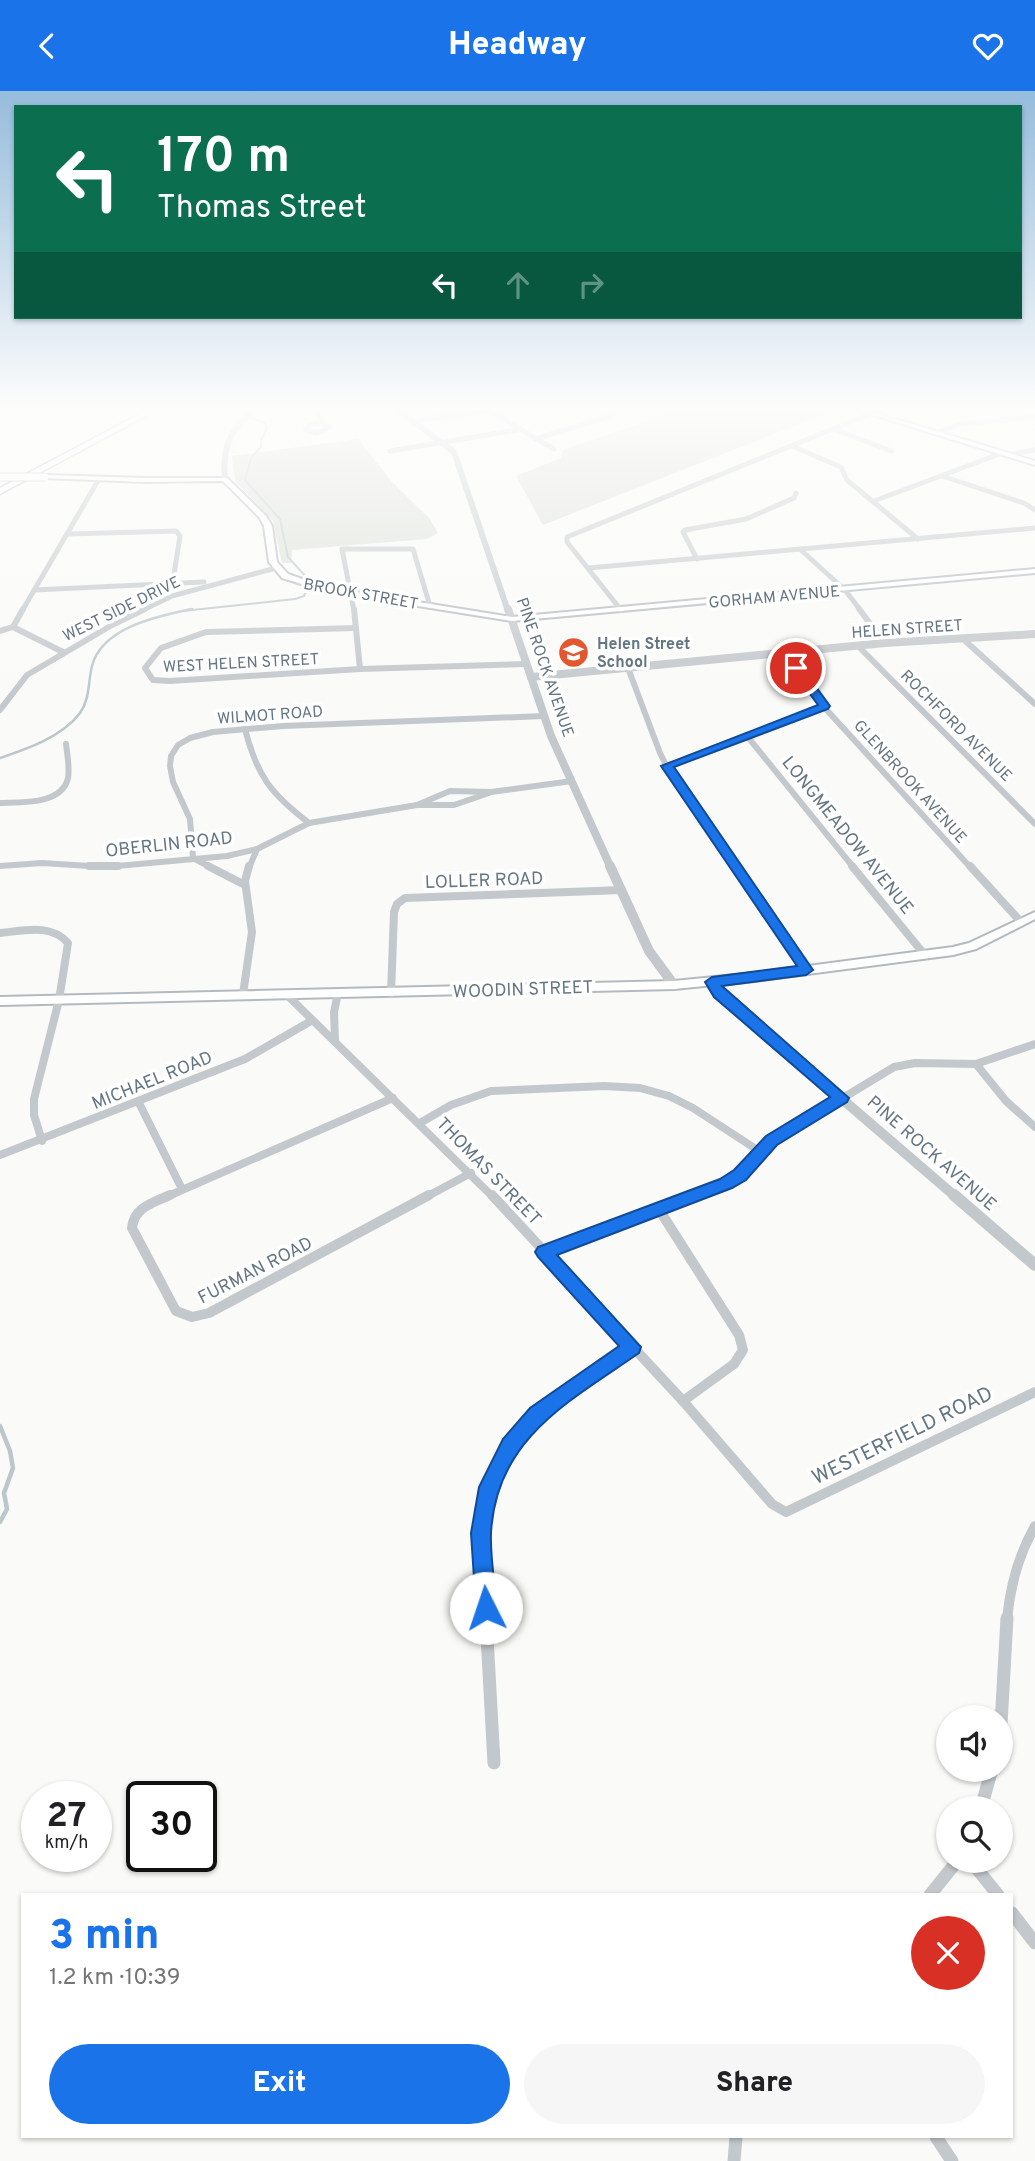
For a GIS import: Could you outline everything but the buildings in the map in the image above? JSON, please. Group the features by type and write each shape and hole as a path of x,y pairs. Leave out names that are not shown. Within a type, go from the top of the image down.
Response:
{"main road":[{"path":"253,507 268,526 276,568"},
{"name":"BROOK STREET","path":"276,568 301,583 512,619"},
{"name":"GORHAM AVENUE","path":"512,619 1035,571"},
{"name":"WOODIN STREET","path":"0,1002 712,982 972,946 1035,915"}],"street":[{"path":"0,631 13,627 83,507"},
{"name":"PINE ROCK AVENUE","path":"474,507 544,716 649,951 674,985"},
{"path":"621,610 566,539 645,507"},
{"path":"697,559 683,532 685,530 746,519 774,507"},
{"path":"880,507 918,539"},
{"path":"588,568 1035,528"},
{"path":"68,534 176,531 180,536 172,596"},
{"path":"360,669 352,593 345,575 342,549 413,549 430,606"},
{"path":"801,550 845,590 885,643"},
{"name":"WEST SIDE DRIVE","path":"0,710 27,675 63,652 172,596 276,568"},
{"path":"34,590 216,583"},
{"path":"13,627 63,652"},
{"name":"WEST HELEN STREET","path":"356,628 205,632 160,648 145,668 153,680 170,681 360,669 527,664"},
{"name":"HELEN STREET","path":"531,677 885,643 1035,634"},
{"path":"962,638 1035,704"},
{"name":"ROCHFORD AVENUE","path":"858,646 1035,824"},
{"name":"GLENBROOK AVENUE","path":"787,653 824,706 1021,922"},
{"path":"628,668 667,766 806,970"},
{"path":"667,766 824,706"},
{"name":"WILMOT ROAD","path":"193,858 190,819 173,782 171,756 178,745 190,738 245,729 544,716"},
{"path":"245,729 256,771 264,785 279,801 309,823"},
{"name":"LONGMEADOW AVENUE","path":"747,736 924,954"},
{"path":"0,803 41,799 57,794 67,780 66,744"},
{"name":"OBERLIN ROAD","path":"0,866 42,863 106,867 227,856 257,849 309,823 417,805 450,791 491,792 572,781"},
{"name":"OBERLIN ROAD","path":"417,805 430,808 452,807 491,792"},
{"path":"243,994 252,921 243,884 257,849"},
{"path":"193,858 243,884"},
{"name":"LOLLER ROAD","path":"391,993 394,912 397,904 405,898 622,890"},
{"path":"0,933 54,931 64,935 68,943 59,1000 34,1099 34,1115 42,1141"},
{"name":"PINE ROCK AVENUE","path":"712,982 719,993 1035,1265"},
{"path":"335,1041 334,1012 338,993"},
{"name":"THOMAS STREET","path":"286,994 471,1173 683,1402 772,1504 786,1511"},
{"name":"MICHAEL ROAD","path":"0,1155 139,1103 245,1059 311,1021"},
{"path":"544,1252 660,1211 733,1179 772,1141 904,1063 976,1064 1035,1044"},
{"path":"976,1064 1006,1101 1035,1127"},
{"path":"419,1123 451,1105 491,1091 604,1086 640,1088 669,1096 693,1108 759,1151"},
{"name":"FURMAN ROAD","path":"393,1098 143,1207 133,1217 132,1228 176,1311 182,1316 199,1317 471,1173"},
{"path":"139,1103 182,1189"},
{"path":"660,1211 739,1335 743,1350 734,1364 683,1402"},
{"path":"494,1763 481,1533 489,1487 510,1446 537,1414 632,1347"},
{"name":"WESTERFIELD ROAD","path":"786,1511 1035,1392"},
{"path":"1004,1705 1006,1623 1012,1571 1035,1526"},
{"path":"932,1893 948,1873"},
{"path":"980,1873 996,1893"},
{"path":"1013,1914 1035,1943"},
{"path":"937,2138 952,2161"}],"shaded area":[{"path":"259,507 417,507 429,518 438,533 427,539 292,550 291,563 282,563 273,521"},
{"path":"533,507 590,507 543,525"}],"waterway":[{"path":"269,507 280,519 288,557 308,579"},
{"path":"183,611 295,599 304,596 307,590"},
{"path":"0,758 43,741 73,721 83,708 92,666 107,642 133,625 192,609"},
{"path":"0,1426 10,1451 13,1468 4,1493 7,1509 0,1522"}],"place":[{"name":"Helen Street School","path":"574,652"}],"route":[{"path":"486,1608 481,1533 489,1487 510,1446 537,1414 632,1347 544,1252 660,1211 726,1184 740,1175 759,1151 772,1141 841,1098 719,993 712,982 806,970 673,779 667,766 824,706 796,668"}]}
